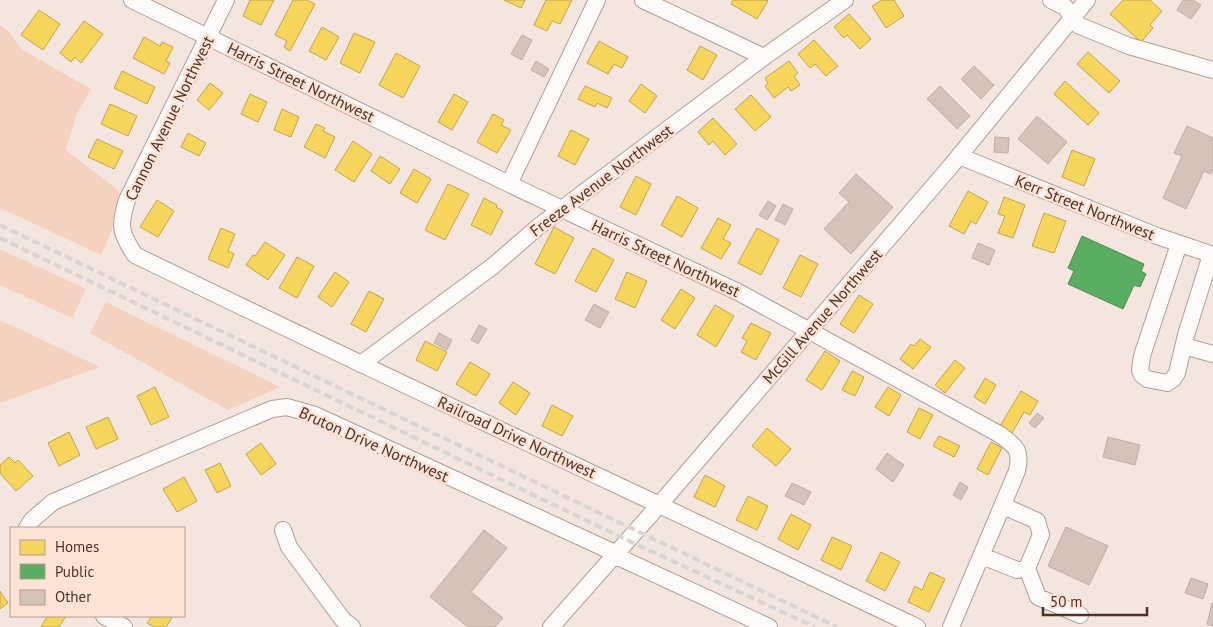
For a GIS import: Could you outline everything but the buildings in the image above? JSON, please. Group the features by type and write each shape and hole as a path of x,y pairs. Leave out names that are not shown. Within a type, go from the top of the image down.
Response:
{"street":[{"name":"Harris Street Northwest","path":"132,0 509,184 738,292 999,434 1016,446 1020,460 1017,471 1004,506 951,627"},
{"name":"Cannon Avenue Northwest","path":"124,239 121,228 128,200 226,0"},
{"path":"509,184 597,0"},
{"path":"642,0 764,57"},
{"name":"Freeze Avenue Northwest","path":"361,364 493,266 538,227 764,57 845,0"},
{"path":"1051,0 1065,7 1078,25 1177,64 1213,70"},
{"name":"McGill Avenue Northwest","path":"551,627 809,331 958,156 1086,0"},
{"name":"Kerr Street Northwest","path":"958,156 1112,210 1179,244 1212,255"},
{"name":"Railroad Drive Northwest","path":"124,239 135,255 917,627"},
{"path":"1179,244 1142,356 1140,370 1142,375 1147,378 1167,382 1173,379 1177,373 1212,255"},
{"path":"1184,346 1213,354"},
{"name":"Bruton Drive Northwest","path":"28,527 32,520 53,502 272,409 287,407 315,415 769,627"},
{"path":"1004,506 1037,521 1041,535 1027,568 1038,597 1080,615"},
{"path":"284,530 289,547 343,620 352,627"},
{"path":"982,556 1017,570 1027,568"},
{"path":"106,617 124,627"}],"shaded area":[{"path":"0,25 8,31 21,49 91,89 76,116 66,150 119,191 113,227 101,255 0,208"},
{"path":"0,249 86,289 72,318 0,285"},
{"path":"106,302 280,387 228,410 90,333"},
{"path":"0,320 100,367 0,403"}],"railway":[{"path":"0,225 837,627"},
{"path":"0,238 627,540 815,627"}]}
